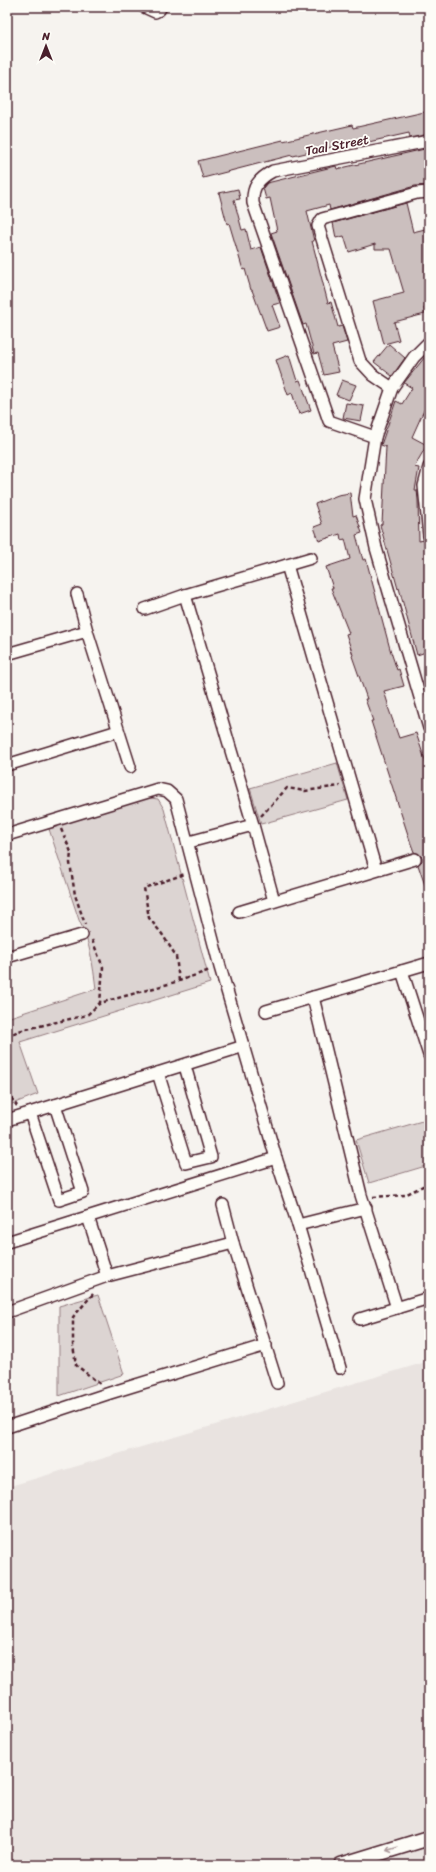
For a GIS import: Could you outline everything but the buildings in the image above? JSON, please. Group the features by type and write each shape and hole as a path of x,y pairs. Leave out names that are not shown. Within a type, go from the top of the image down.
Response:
{"street":[{"path":"144,7 155,12 161,7"},
{"name":"Taal Street","path":"375,437 329,421 253,203 252,195 255,185 262,177 272,171 429,141"},
{"path":"392,388 373,375 360,361 318,226 322,219 417,193 429,192"},
{"path":"429,342 414,357 392,388 375,437 366,499 376,548 429,728"},
{"path":"429,466 424,486 429,536"},
{"path":"145,609 185,595 311,558"},
{"path":"287,565 376,870"},
{"path":"77,594 86,631 130,766"},
{"path":"185,595 274,901"},
{"path":"7,654 86,631"},
{"path":"7,765 118,731"},
{"path":"7,835 158,789 167,791 176,799 189,842 220,967 340,1368"},
{"path":"189,842 253,825"},
{"path":"239,912 415,859"},
{"path":"7,958 87,935"},
{"path":"266,1011 429,964"},
{"path":"402,971 429,1055"},
{"path":"312,997 361,1195 397,1308"},
{"path":"7,1120 185,1066 244,1046"},
{"path":"158,1073 186,1163 211,1157 185,1066"},
{"path":"30,1113 59,1200 83,1192 55,1105"},
{"path":"7,1242 276,1158"},
{"path":"223,1205 233,1243 277,1383"},
{"path":"298,1225 366,1208"},
{"path":"88,1217 107,1276"},
{"path":"7,1312 107,1276 233,1243"},
{"path":"360,1319 429,1298"},
{"path":"7,1427 110,1393 266,1345"},
{"path":"341,1865 429,1838"}],"path":[{"path":"253,825 286,788 305,791 344,786 355,795"},
{"path":"57,819 71,852 70,863 75,895 87,935 103,967 100,1003"},
{"path":"179,981 176,956 162,934 149,918 144,888 196,870"},
{"path":"7,1037 18,1031 87,1015 100,1003 179,981 220,967"},
{"path":"361,1195 370,1197 405,1195 429,1183"},
{"path":"107,1276 73,1317 72,1346 76,1365 110,1393"}],"shaded area":[{"path":"337,763 348,800 261,824 250,788"},
{"path":"144,797 158,799 164,809 210,983 20,1042 38,1094 7,1106 7,1018 96,989 88,945 49,829"},
{"path":"429,1119 429,1165 369,1183 356,1140"},
{"path":"98,1295 124,1374 59,1396 59,1306"},
{"path":"429,1361 429,1865 7,1865 7,1487"}]}
